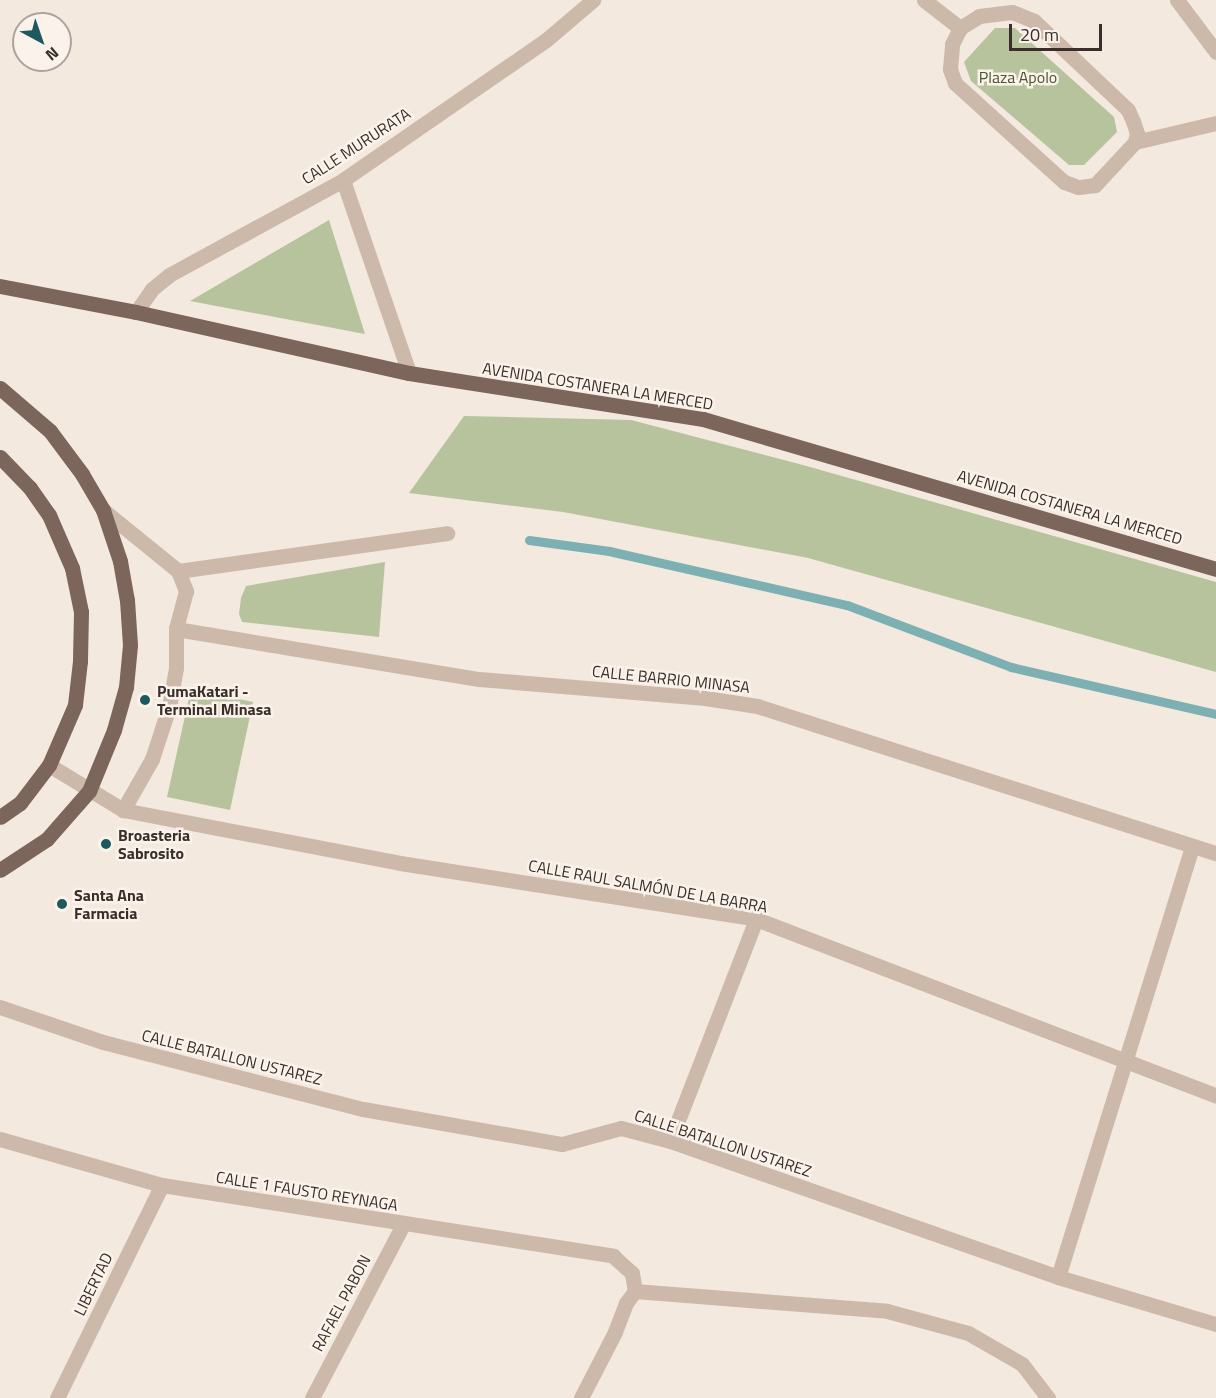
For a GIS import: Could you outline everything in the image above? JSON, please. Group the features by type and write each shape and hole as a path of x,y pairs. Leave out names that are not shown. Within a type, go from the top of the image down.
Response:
{"main road":[{"name":"AVENIDA COSTANERA LA MERCED","path":"0,286 136,312 409,373 704,419 1216,568"},
{"path":"0,388 50,431 82,474 103,510 120,561 127,600 130,645 123,698 114,730 89,791 47,838 0,870"},
{"path":"0,457 30,488 48,515 72,568 81,612 80,661 75,705 49,765 20,803 0,817"}],"street":[{"name":"CALLE MURURATA","path":"136,312 152,288 169,275 343,180 546,40 593,0"},
{"path":"924,0 960,28"},
{"path":"1177,0 1216,52"},
{"path":"998,13 1024,15 1034,21 1128,110 1137,133 1135,142 1095,185 1078,187 1064,182 964,94 955,83 950,69 952,44 960,28 979,16 998,13"},
{"path":"1135,142 1216,123"},
{"path":"343,180 409,373"},
{"path":"103,510 178,571 186,591 177,629 176,668 169,708 152,759 123,810"},
{"path":"178,571 447,533"},
{"name":"CALLE BARRIO MINASA","path":"177,629 479,679 705,698 757,706 1216,853"},
{"name":"CALLE RAUL SALMÓN DE LA BARRA","path":"49,765 123,810 400,863 756,919 1216,1096"},
{"path":"1058,1277 1192,846"},
{"path":"670,1141 756,919"},
{"name":"CALLE BATALLON USTAREZ","path":"0,1007 103,1042 363,1109 562,1144 621,1128 670,1141 1058,1277 1216,1324"},
{"name":"CALLE 1 FAUSTO REYNAGA","path":"0,1139 162,1185 403,1225 613,1256 632,1273 635,1291"},
{"name":"LIBERTAD","path":"57,1398 162,1185"},
{"name":"RAFAEL PABON","path":"312,1398 403,1225"},
{"path":"581,1398 615,1332 626,1303 635,1291 886,1311 968,1333 1022,1364 1048,1398"}],"green space":[{"name":"Plaza Apolo","path":"995,28 1015,28 1114,117 1117,132 1084,165 1069,165 971,81 964,62"},
{"path":"329,220 365,334 190,301"},
{"path":"464,416 631,420 803,465 1216,582 1216,672 808,558 563,512 409,493"},
{"path":"385,562 379,637 242,622 239,614 241,598 246,586"},
{"path":"191,689 253,702 230,810 167,797"}],"waterway":[{"path":"529,540 609,551 847,605 1011,667 1216,714"}],"place":[{"name":"PumaKatari - Terminal Minasa","path":"145,700"},
{"name":"Broasteria Sabrosito","path":"106,844"},
{"name":"Santa Ana Farmacia","path":"62,904"}]}
